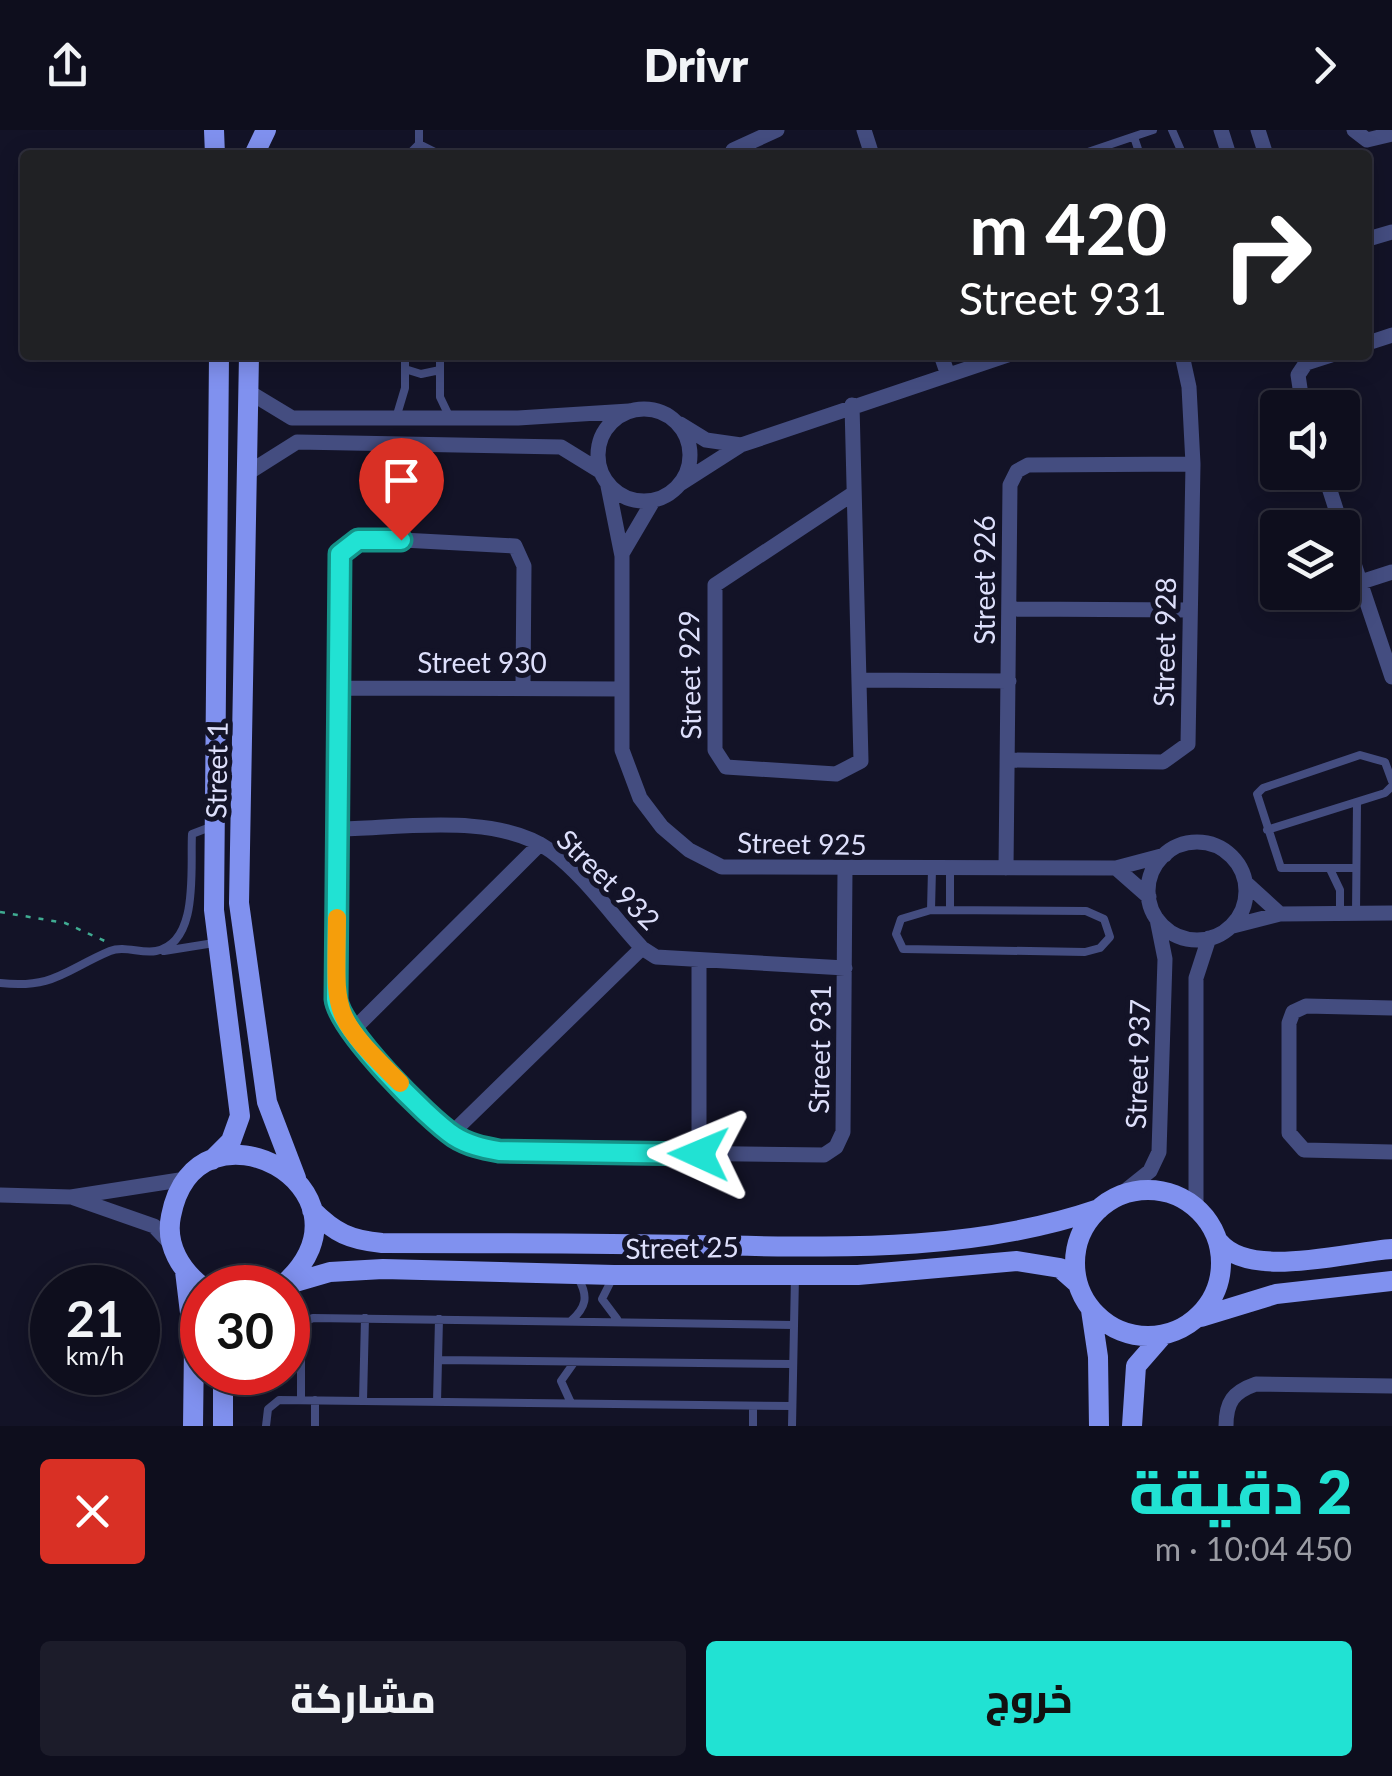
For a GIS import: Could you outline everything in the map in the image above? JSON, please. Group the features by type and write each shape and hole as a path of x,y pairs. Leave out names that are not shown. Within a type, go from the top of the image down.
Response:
{"street":[{"path":"733,150 777,130"},
{"path":"1354,130 1367,140 1392,134"},
{"name":"Street 1","path":"212,1160 230,1141 240,1116 216,943 213,815 219,360"},
{"name":"Street 1","path":"250,360 239,903 250,1006 267,1102 312,1210"},
{"path":"943,360 948,375"},
{"path":"248,473 297,442 561,447 628,500 653,501 740,444 993,360"},
{"name":"Street 928","path":"1008,760 1162,762 1188,744 1193,464 1189,387 1183,360"},
{"path":"1300,390 1298,375 1306,363 1315,360"},
{"path":"249,392 292,418 450,418 651,410 672,418 706,440 740,444"},
{"name":"Street 929","path":"852,405 861,762 836,774 726,766 718,760 712,613 716,585 854,493"},
{"path":"604,478 597,450 604,430 629,411"},
{"path":"672,418 689,444 689,466 680,484"},
{"name":"Street 926","path":"1006,868 1010,485 1017,471 1028,465 1193,464"},
{"name":"Street 925","path":"604,478 622,556 622,750 640,798 662,828 722,867 1116,868 1165,855"},
{"name":"Street 925","path":"622,556 636,523 653,501"},
{"name":"Street 931","path":"522,686 524,566 515,546 365,538 351,542 340,554 342,688 336,999 350,1032 451,1134 499,1151 824,1155 836,1147 843,1132 845,870"},
{"path":"1392,572 1360,582 1392,677"},
{"path":"1009,609 1190,610"},
{"path":"860,680 1008,681"},
{"name":"Street 930","path":"342,688 622,689"},
{"path":"213,815 224,820 242,811"},
{"name":"Street 932","path":"338,829 492,826 540,844 566,866 642,948 656,957 698,963 845,968"},
{"path":"1280,914 1246,883 1236,862 1208,843 1185,844 1165,855 1152,874 1149,897 1157,919 1185,938 1208,938 1280,914 1392,913"},
{"path":"350,1032 540,844"},
{"path":"1116,868 1149,897"},
{"path":"1230,928 1243,907 1246,883"},
{"name":"Street 937","path":"1120,1195 1150,1171 1159,1152 1164,960 1157,919"},
{"name":"Street 937","path":"1196,1208 1196,978 1208,938"},
{"path":"451,1134 642,948"},
{"path":"698,963 699,1154"},
{"path":"1392,1008 1306,1006 1293,1012 1289,1023 1289,1133 1304,1150 1392,1152"},
{"path":"172,1245 169,1222 174,1199 186,1179 212,1160 234,1154 257,1155 296,1178"},
{"path":"0,1196 70,1196 186,1179"},
{"path":"1099,1426 1098,1358 1090,1308 1078,1283 1078,1243 1099,1208 1120,1195 1160,1191 1196,1208 1228,1254 1254,1262 1392,1249"},
{"path":"70,1196 154,1226 172,1245 182,1265"},
{"name":"Street 25","path":"312,1210 332,1230 352,1240 382,1243 839,1249 1005,1233 1052,1225 1099,1208"},
{"path":"299,1265 309,1253 312,1210"},
{"path":"1194,1320 1218,1285 1219,1242"},
{"name":"Street 25","path":"310,1278 330,1272 383,1269 614,1275 910,1272 1038,1261 1060,1268 1078,1283"},
{"path":"1132,1426 1136,1366 1163,1334 1236,1303 1276,1294 1392,1281"},
{"path":"1090,1308 1122,1332 1163,1334"},
{"path":"1226,1426 1226,1407 1237,1390 1256,1384 1392,1386"},
{"path":"193,1395 193,1426"},
{"path":"223,1395 223,1426"}],"lane":[{"path":"413,150 419,144 419,130"},
{"path":"1101,150 1154,130"},
{"path":"1134,136 1138,150"},
{"path":"419,144 431,150"},
{"path":"396,418 406,360"},
{"path":"440,360 440,397 450,418"},
{"path":"405,370 420,374 440,370"},
{"path":"1268,830 1356,802 1392,784 1385,762 1366,754 1262,788 1257,797 1268,830 1284,870 1356,868"},
{"path":"1348,914 1356,868 1356,802"},
{"path":"159,951 178,938 188,916 192,834 213,815"},
{"path":"931,910 932,869"},
{"path":"950,869 950,910"},
{"path":"1330,869 1348,914"},
{"path":"931,910 1086,911 1104,919 1110,937 1100,948 1086,952 912,953 903,949 896,934 902,919 931,910"},
{"path":"0,982 50,980 116,949 159,951 216,943"},
{"path":"571,1321 585,1305 586,1294 575,1274"},
{"path":"792,1426 795,1274"},
{"path":"614,1275 602,1300 610,1316 620,1322"},
{"path":"301,1400 304,1322 313,1318 792,1325"},
{"path":"363,1401 365,1318"},
{"path":"438,1402 439,1319"},
{"path":"438,1360 792,1364"},
{"path":"571,1404 560,1381 567,1366 577,1362"},
{"path":"315,1426 316,1400"},
{"path":"266,1426 266,1414 274,1401 792,1406"},
{"path":"753,1426 754,1406"}],"path":[{"path":"0,912 65,923 116,949"}],"slow traffic":[{"path":"337,918 337,1008 350,1032 400,1083"}],"route":[{"path":"401,540 365,538 351,542 340,554 342,688 336,999 340,1015 350,1032 451,1134 469,1144 499,1151 699,1154"}]}
